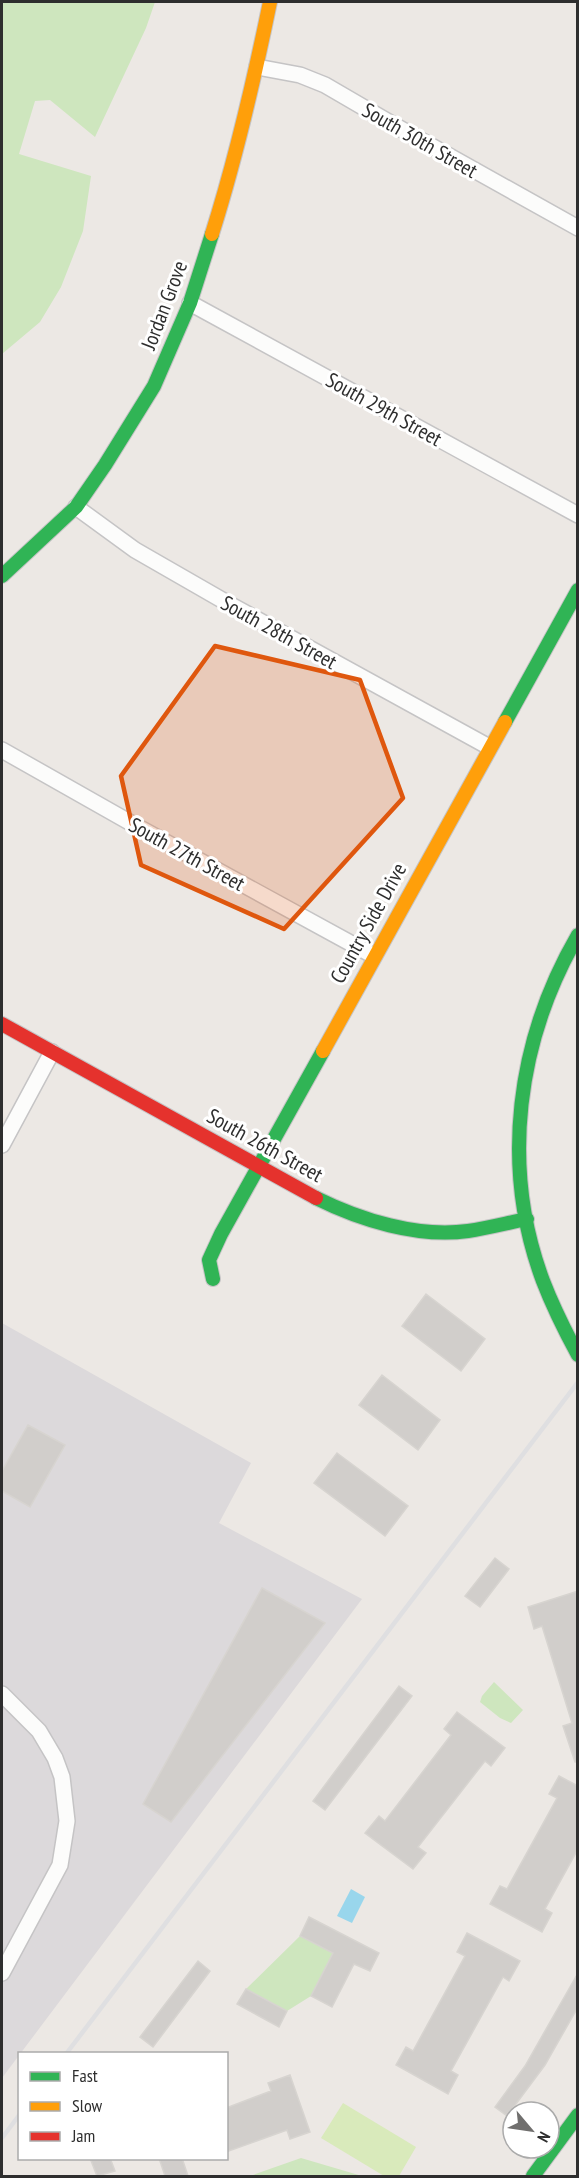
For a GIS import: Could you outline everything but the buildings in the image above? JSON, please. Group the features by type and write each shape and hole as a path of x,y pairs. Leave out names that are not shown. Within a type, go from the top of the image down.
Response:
{"street":[{"name":"Jordan Grove","path":"2,576 76,507 154,386 190,303 226,190 257,67 270,2"},
{"name":"South 30th Street","path":"257,67 300,75 326,85 578,228"},
{"name":"South 29th Street","path":"190,303 578,514"},
{"name":"South 28th Street","path":"76,507 144,555 489,747"},
{"name":"Country Side Drive","path":"213,1279 209,1260 221,1234 578,590"},
{"name":"South 27th Street","path":"2,750 374,956"},
{"path":"578,935 545,999 535,1030 522,1088 519,1116 523,1190 534,1248 549,1295 578,1355"},
{"name":"South 26th Street","path":"2,1024 319,1200 381,1224 416,1230 466,1231 527,1219"},
{"path":"2,1145 52,1052"},
{"path":"2,1694 39,1731 55,1758 62,1777 68,1821 60,1865 2,1973"},
{"path":"533,2176 578,2115"}],"highlighted area":[{"path":"215,646 360,680 403,798 284,929 141,865 121,776"}],"shaded area":[{"path":"2,1323 251,1463 219,1523 362,1599 22,2052 18,2052 18,2057 2,2078"}],"green space":[{"path":"2,2 155,2 146,28 95,137 50,100 35,101 19,154 91,176 83,231 61,287 40,322 2,354"},
{"path":"494,1682 523,1710 511,1723 500,1718 480,1702 482,1696"},
{"path":"300,1936 333,1953 311,1996 287,2011 246,1989"},
{"path":"343,2103 416,2147 399,2176 384,2176 321,2138"},
{"path":"301,2158 362,2176 250,2176"}],"water":[{"path":"351,1889 365,1897 352,1923 337,1916"}],"railway":[{"path":"68,2052 578,1382"},
{"path":"2,2138 18,2117"}],"traffic: fast":[{"path":"2,576 76,507 154,386 190,303 212,234"},
{"path":"505,722 578,590"},
{"path":"578,935 557,975 541,1017 529,1060 522,1104 519,1149 522,1193 530,1237 547,1291 578,1355"},
{"path":"213,1279 209,1260 221,1234 323,1051"},
{"path":"316,1198 370,1220 429,1232 468,1231 527,1219"},
{"path":"533,2176 578,2115"}],"traffic: slow":[{"path":"212,234 244,119 270,2"},
{"path":"323,1051 505,722"}],"traffic: jam":[{"path":"2,1024 316,1198"}]}
